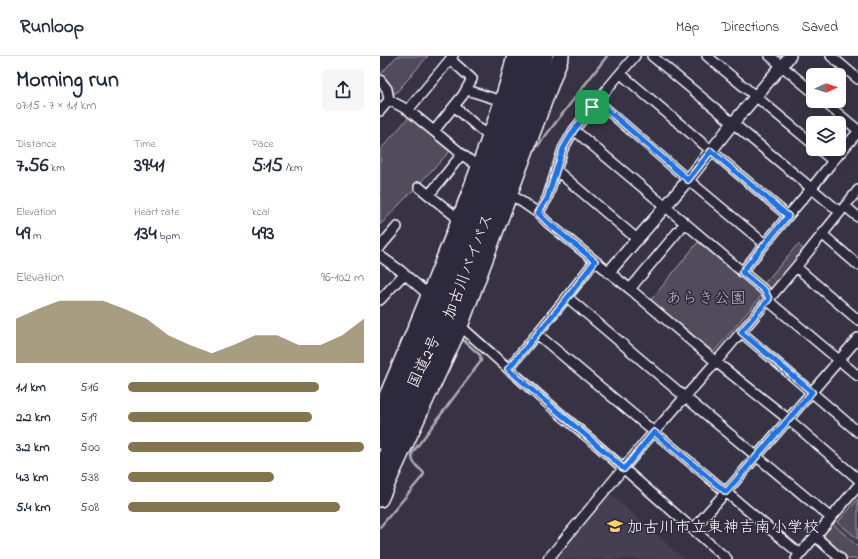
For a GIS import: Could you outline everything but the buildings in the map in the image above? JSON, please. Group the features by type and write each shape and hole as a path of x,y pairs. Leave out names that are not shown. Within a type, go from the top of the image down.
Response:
{"highway":[{"name":"国道2号","path":"380,412 432,297 480,167 497,138 502,101 515,56"},
{"path":"497,138 524,56"},
{"name":"加古川バイパス","path":"380,440 446,289 497,138 529,56"},
{"name":"加古川バイパス","path":"380,472 457,293 529,104 544,56"},
{"path":"529,104 553,56"},
{"name":"国道2号","path":"380,499 414,423 461,326 514,196 560,56"}],"street":[{"path":"538,213 547,199 563,149 574,130 635,56"},
{"path":"652,56 811,188 858,217"},
{"path":"707,56 806,138"},
{"path":"770,56 806,86"},
{"path":"609,272 688,180 733,123 790,56"},
{"path":"831,56 858,78"},
{"path":"408,110 452,58 472,80 463,95 434,131"},
{"path":"620,74 788,216"},
{"path":"380,80 387,89 390,100 408,110 480,167"},
{"path":"470,91 502,101"},
{"path":"380,111 390,100"},
{"path":"597,101 765,244"},
{"path":"454,106 482,131 497,138"},
{"path":"742,272 858,131 831,108"},
{"path":"574,130 765,291 772,304 840,359 858,376"},
{"path":"429,195 462,154"},
{"path":"827,156 833,161"},
{"path":"556,170 637,239"},
{"path":"419,187 460,220"},
{"path":"548,559 654,432 716,362 796,267 858,190"},
{"path":"514,196 538,213 548,223 630,289 716,362 788,419 858,479"},
{"path":"630,289 685,223"},
{"path":"380,247 396,227"},
{"path":"822,234 858,265"},
{"path":"380,256 432,297"},
{"path":"508,369 568,297 595,261"},
{"path":"796,267 858,320"},
{"path":"380,300 404,274"},
{"path":"568,297 685,397 831,518"},
{"path":"461,326 541,398 597,444 727,559"},
{"path":"741,332 858,432"},
{"path":"537,334 726,492 798,556 858,486"},
{"path":"693,529 858,338"},
{"path":"815,536 838,558"}],"shaded area":[{"path":"858,493 858,545 832,523"},
{"name":"加古川市立東神吉南小学校","path":"610,494 684,559 554,559"}],"green space":[{"path":"397,56 428,56 395,94 380,75"},
{"path":"409,117 450,151 380,225 380,150"},
{"name":"あらき公園","path":"698,242 762,295 714,352 651,300"},
{"path":"798,244 804,250 773,287 767,288 763,285"},
{"path":"858,499 858,539 838,522"},
{"path":"832,523 858,547 858,559 847,559 825,540 824,533"}],"waterway":[{"path":"533,152 607,56"},
{"path":"466,325 625,463"},
{"path":"380,527 423,476 424,473 413,461 413,452 481,361 480,355 461,338"}],"place":[{"name":"加古川市立東神吉南小学校","path":"615,526"}],"route":[{"path":"597,101 688,180 711,151 788,216 742,272 765,291 769,299 741,332 812,392 726,492 654,432 624,469 597,444 508,369 568,297 595,261 548,223 538,213 547,199 563,149 574,130 592,107 597,101"}]}
